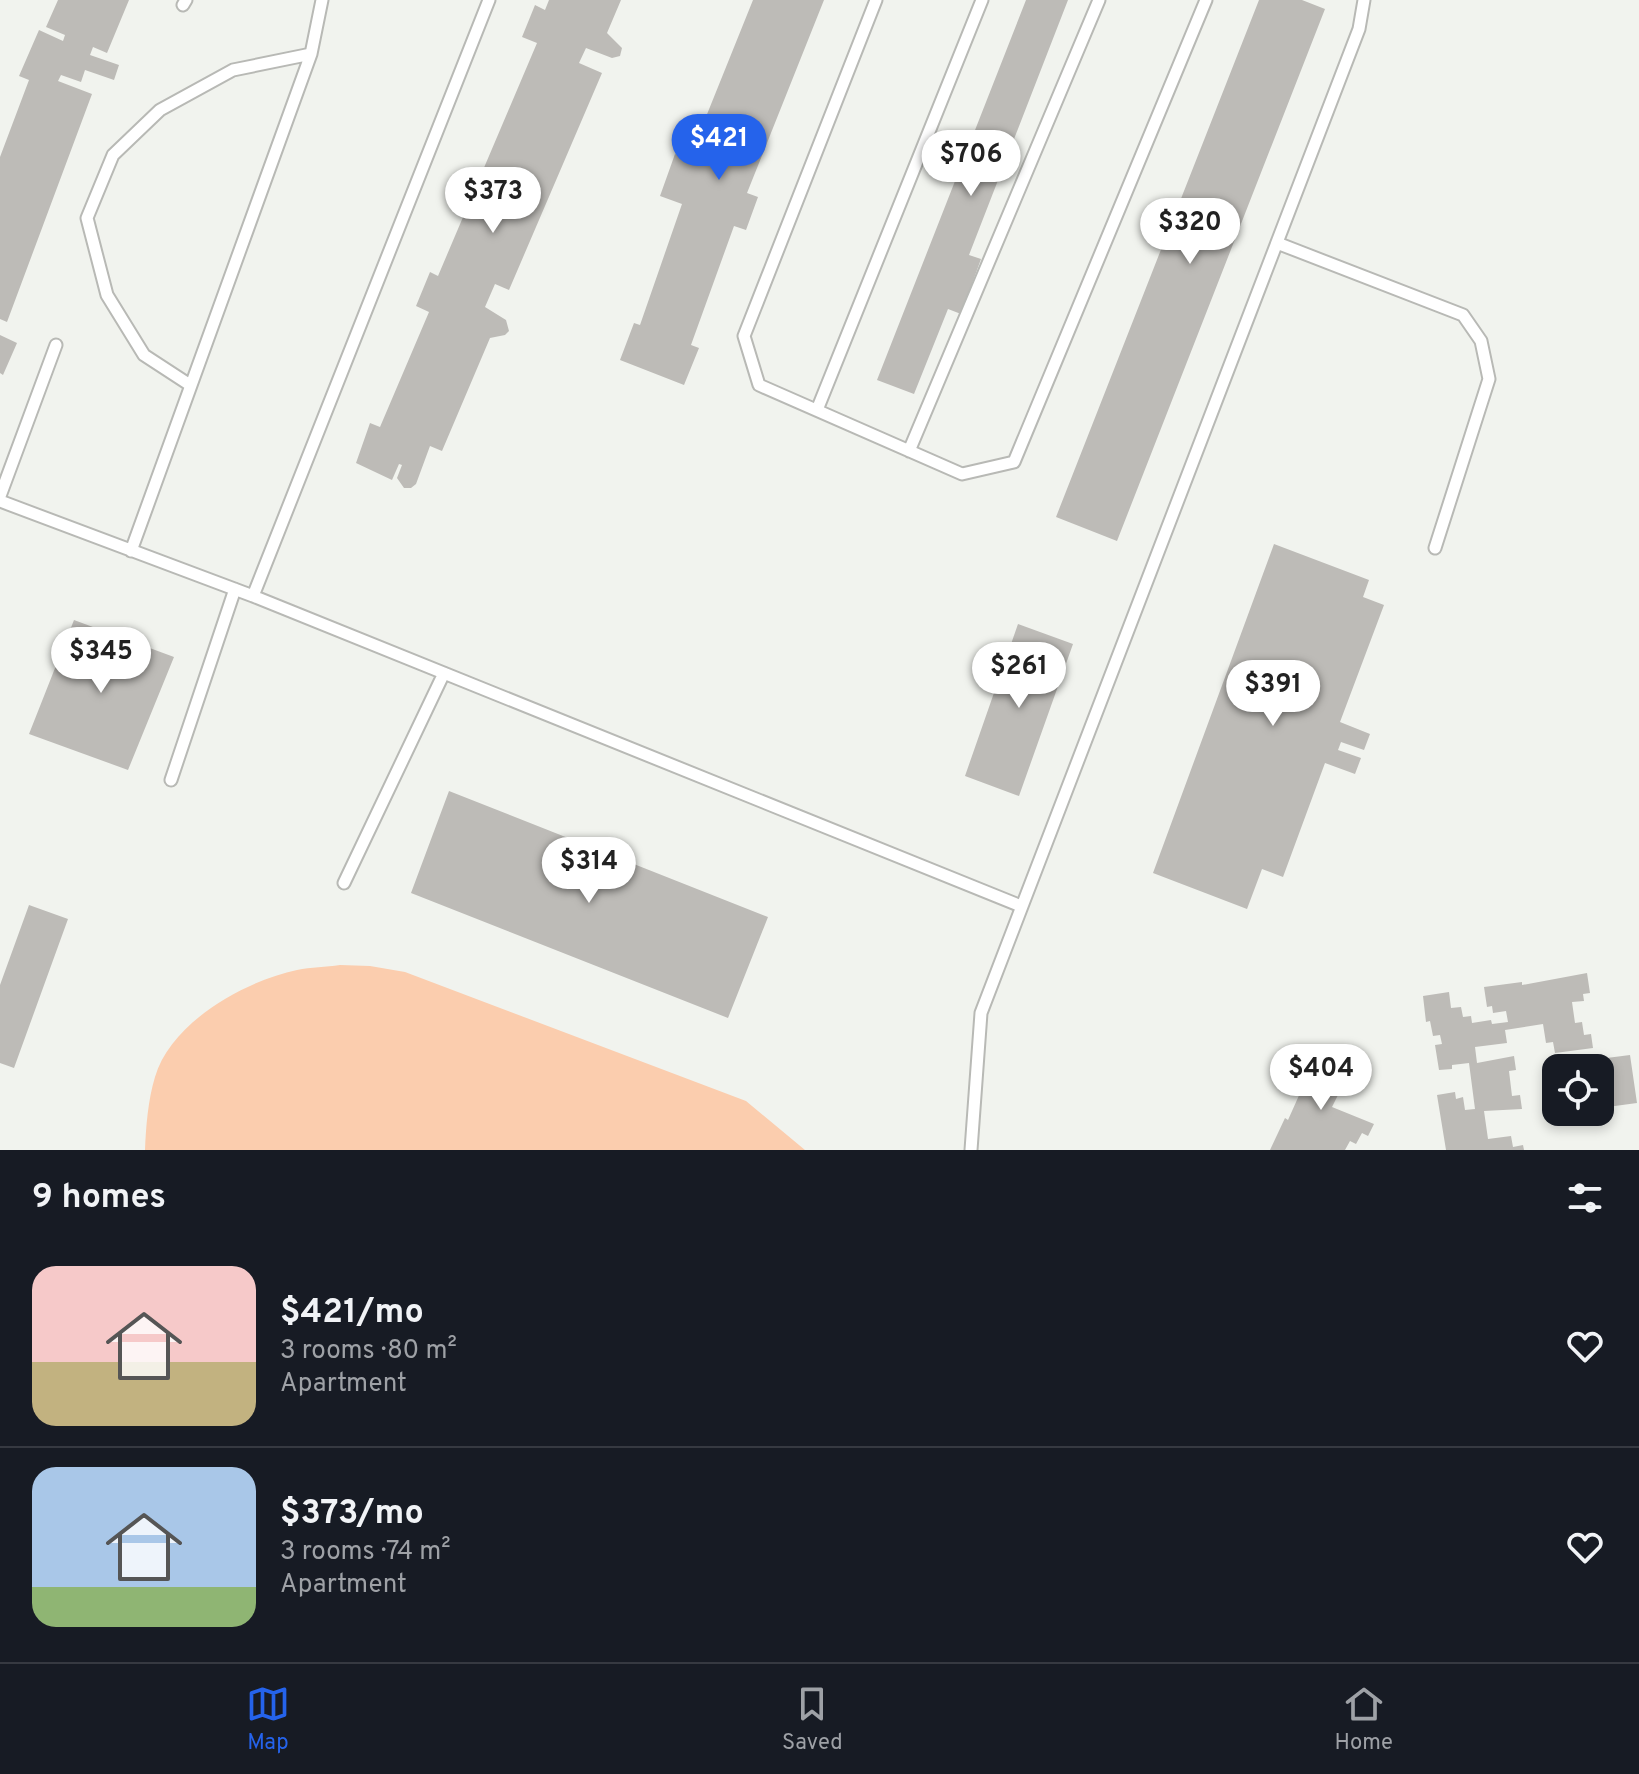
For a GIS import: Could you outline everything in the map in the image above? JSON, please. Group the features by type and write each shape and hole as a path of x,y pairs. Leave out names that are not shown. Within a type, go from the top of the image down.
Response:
{"lane":[{"path":"131,551 311,54 322,0"},
{"path":"253,596 489,0"},
{"path":"876,0 744,336 759,385 962,474 1014,462 1206,0"},
{"path":"817,410 982,0"},
{"path":"909,451 1099,0"},
{"path":"971,1150 981,1013 1359,29 1364,0"},
{"path":"190,385 144,355 129,331 107,295 87,218 113,155 160,110 233,70 311,54"},
{"path":"1277,243 1463,315 1481,341 1489,379 1435,548"},
{"path":"56,345 0,499 253,596 1021,906"},
{"path":"171,780 235,589"},
{"path":"344,883 444,673"}],"shaded area":[{"path":"340,965 405,972 746,1101 805,1150 145,1150 155,1077 164,1057 193,1022 233,994 255,984 297,970"}],"building":[{"path":"58,0 129,0 107,53 93,47 90,55 119,65 114,80 85,70 81,82 61,75 58,81 92,94 7,322 0,319 0,157 29,80 19,76 39,30 63,41 65,35 46,27"},
{"path":"549,0 621,0 607,33 622,48 620,56 612,58 586,48 579,63 602,73 509,290 495,284 485,307 506,320 509,331 490,338 442,451 430,446 416,484 404,488 397,478 402,465 399,464 392,480 356,463 370,423 380,427 429,312 416,306 430,272 438,276 537,43 522,37 535,5 545,10"},
{"path":"753,0 824,0 747,193 758,197 746,230 734,226 691,345 699,348 684,385 620,360 634,323 640,325 682,204 660,196 675,154 689,159"},
{"path":"1026,0 1068,0 969,255 981,259 961,314 948,309 914,394 877,380"},
{"path":"1259,0 1302,0 1325,9 1117,541 1056,517"},
{"path":"0,335 17,343 3,375 0,373"},
{"path":"1274,544 1369,580 1363,597 1384,605 1340,722 1370,734 1364,750 1341,742 1338,750 1361,758 1355,774 1325,763 1283,877 1262,869 1247,909 1153,873"},
{"path":"74,620 174,657 128,770 29,734"},
{"path":"1018,624 1073,644 1019,796 965,776"},
{"path":"449,791 768,917 728,1018 411,893"},
{"path":"29,905 68,919 14,1068 0,1063 0,985"},
{"path":"1587,973 1590,993 1583,994 1584,1001 1572,1002 1575,1023 1582,1022 1584,1035 1591,1034 1593,1048 1555,1053 1553,1042 1546,1043 1543,1024 1505,1030 1507,1043 1475,1047 1477,1063 1514,1056 1516,1070 1509,1071 1512,1096 1520,1095 1522,1109 1484,1111 1488,1139 1511,1136 1513,1147 1523,1145 1524,1150 1446,1150 1437,1095 1455,1092 1456,1099 1463,1097 1465,1110 1475,1109 1469,1063 1439,1070 1435,1045 1442,1044 1440,1035 1433,1036 1430,1021 1426,1022 1423,996 1449,992 1451,1008 1461,1007 1463,1017 1471,1016 1472,1023 1491,1020 1492,1024 1508,1022 1506,1011 1493,1013 1492,1006 1487,1007 1484,987 1522,982 1522,985"},
{"path":"1322,1044 1340,1053 1337,1058 1343,1061 1337,1073 1347,1077 1332,1107 1374,1124 1368,1136 1362,1133 1356,1144 1350,1141 1345,1150 1270,1150 1285,1118 1288,1120"},
{"path":"1630,1055 1637,1103 1614,1106 1614,1057"}]}
